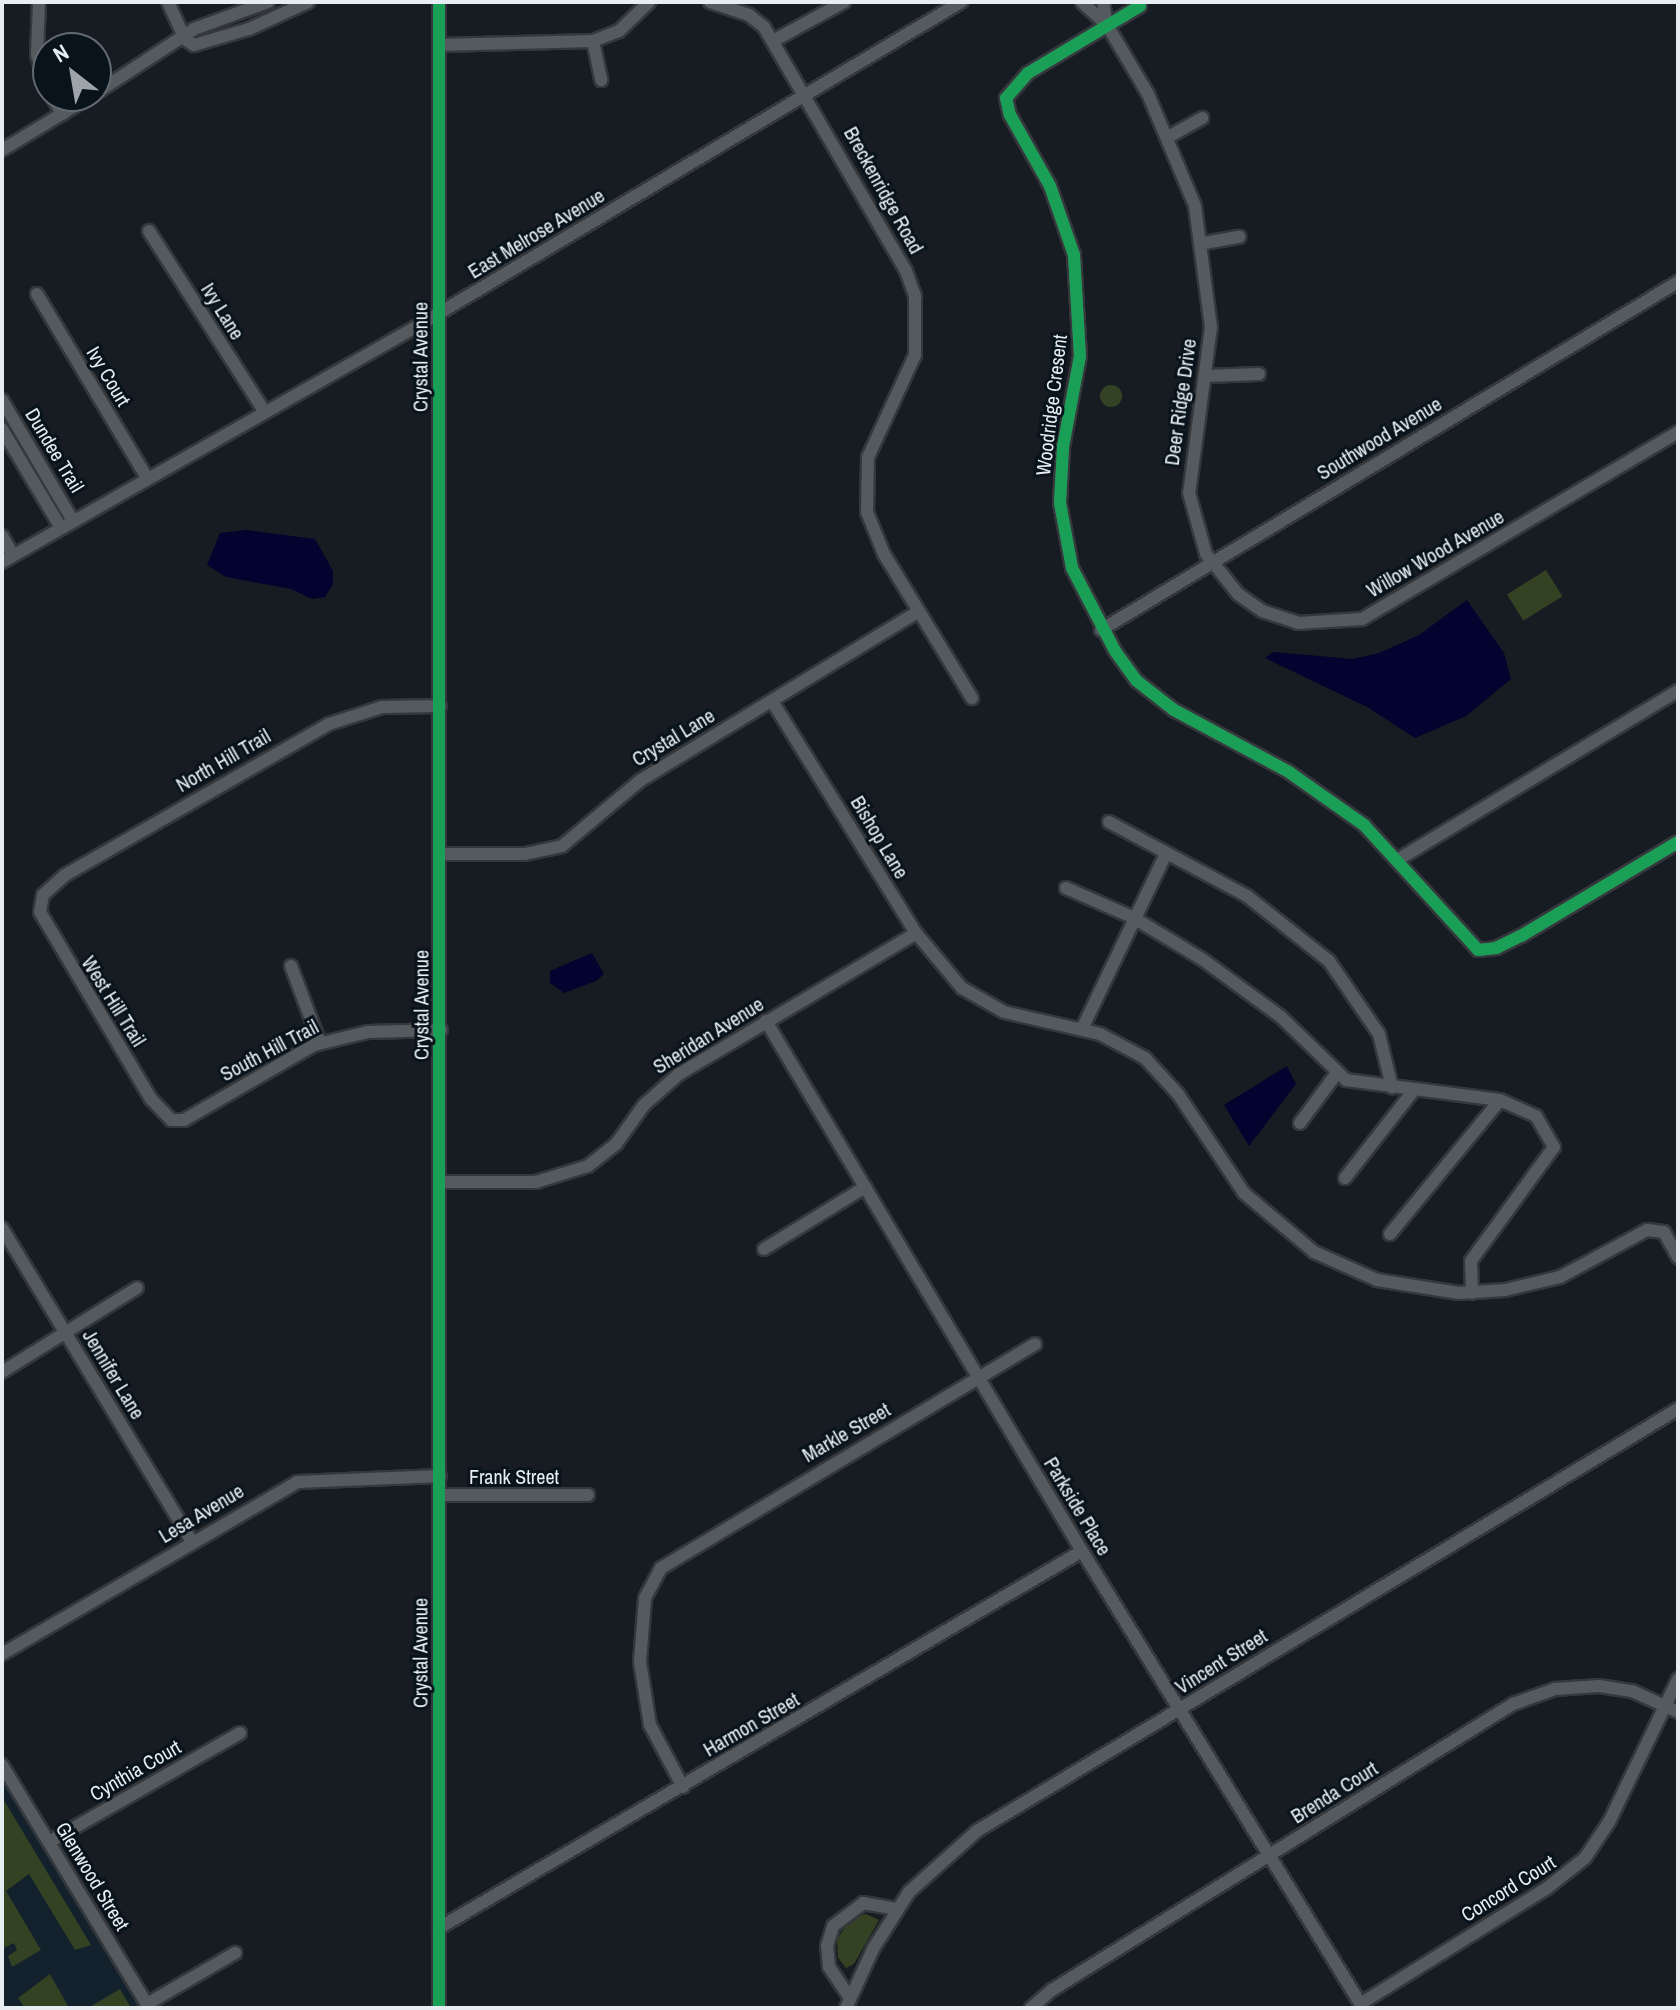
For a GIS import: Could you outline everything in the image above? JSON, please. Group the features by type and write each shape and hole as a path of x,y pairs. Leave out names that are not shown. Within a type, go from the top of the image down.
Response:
{"street":[{"path":"38,32 39,2"},
{"path":"168,2 185,39 194,45 307,2"},
{"path":"112,84 203,25 268,2"},
{"name":"Crystal Avenue","path":"439,2 439,2008"},
{"path":"439,45 593,41 619,31 649,2"},
{"name":"Breckenridge Road","path":"710,2 749,15 773,41 895,245 915,296 913,365 871,449 865,494 873,529 972,698"},
{"path":"773,41 844,2"},
{"name":"East Melrose Avenue","path":"8,559 440,313 961,2"},
{"name":"Deer Ridge Drive","path":"1082,2 1107,25 1170,136 1204,243 1211,327 1189,493 1211,563"},
{"name":"Deer Ridge Drive","path":"1103,2 1107,25"},
{"path":"1107,25 1140,6"},
{"name":"Woodridge Cresent","path":"1107,25 1028,73 1006,98 1010,115 1050,186 1074,255 1080,356 1063,447 1060,503 1072,568 1101,630 1151,694 1197,725 1320,791 1399,859 1465,940 1487,951 1521,936 1678,842"},
{"path":"593,41 601,80"},
{"path":"2,150 65,112"},
{"path":"1170,136 1202,118"},
{"name":"Ivy Lane","path":"149,231 264,411"},
{"path":"1204,243 1239,237"},
{"name":"Southwood Avenue","path":"1101,630 1678,282"},
{"name":"Ivy Court","path":"37,294 147,478"},
{"path":"1206,376 1259,374"},
{"name":"Dundee Trail","path":"2,400 73,521"},
{"name":"Dundee Trail","path":"2,429 61,528"},
{"name":"Willow Wood Avenue","path":"1211,563 1238,594 1280,619 1325,625 1362,619 1678,432"},
{"path":"2,536 8,559"},
{"name":"Crystal Lane","path":"441,854 525,854 562,846 641,780 919,611"},
{"path":"1399,859 1678,691"},
{"name":"Bishop Lane","path":"772,701 916,933 962,988 1015,1016 1082,1029"},
{"name":"North Hill Trail","path":"43,895 103,851 329,724 382,707 440,706"},
{"path":"1109,822 1247,896 1329,961 1379,1034 1392,1087"},
{"path":"1166,854 1082,1029 1127,1046 1160,1071 1238,1185 1304,1245 1377,1280 1427,1291 1472,1293 1560,1277 1647,1230 1664,1232 1678,1257"},
{"path":"1066,888 1134,918 1202,959 1280,1016 1336,1074 1392,1087 1500,1100 1536,1116 1554,1147 1471,1261 1472,1293"},
{"name":"West Hill Trail","path":"43,895 40,912 51,937 151,1099 171,1120"},
{"name":"Sheridan Avenue","path":"441,1182 536,1182 588,1166 616,1144 656,1091 766,1021 916,933"},
{"path":"291,966 320,1043"},
{"name":"Parkside Place","path":"766,1021 1082,1551 1362,2006"},
{"name":"South Hill Trail","path":"171,1120 184,1120 320,1043 368,1032 441,1030"},
{"path":"1300,1123 1336,1074"},
{"path":"1345,1178 1414,1090"},
{"path":"1390,1234 1500,1100"},
{"path":"764,1249 865,1187"},
{"name":"Jennifer Lane","path":"2,1228 192,1542"},
{"path":"2,1372 137,1288"},
{"name":"Markle Street","path":"683,1787 650,1725 639,1644 651,1583 677,1555 1035,1344"},
{"name":"Vincent Street","path":"848,2003 897,1909 936,1863 977,1831 1678,1409"},
{"name":"Lesa Avenue","path":"2,1654 305,1479 440,1476"},
{"name":"Frank Street","path":"440,1495 588,1495"},
{"name":"Harmon Street","path":"439,1928 1082,1551"},
{"name":"Concord Court","path":"1362,2006 1578,1865 1609,1822 1678,1679"},
{"name":"Brenda Court","path":"1031,2008 1052,1990 1526,1698 1599,1686 1632,1691 1678,1712"},
{"name":"Cynthia Court","path":"49,1842 240,1733"},
{"name":"Glenwood Street","path":"2,1765 148,2006"},
{"path":"848,2003 829,1967 827,1946 833,1926 863,1903 897,1909"},
{"path":"148,2006 235,1953"}],"shaded area":[{"path":"2,1765 149,2008 2,2008"}],"green space":[{"path":"1111,385 1119,388 1122,396 1119,404 1111,407 1103,404 1100,396 1103,388"},
{"path":"1546,570 1562,596 1523,621 1507,594"},
{"path":"2,1797 91,1945 75,1950 29,1874 6,1891 41,1950 12,1967 8,1956 17,1950 14,1943 2,1949"},
{"path":"866,1914 879,1920 854,1964 846,1968 838,1958 837,1939 850,1920"},
{"path":"50,1974 69,2008 25,2008 18,1998"},
{"path":"120,1989 131,2008 88,2008"}],"water":[{"path":"247,530 315,539 333,571 333,584 325,597 312,599 291,589 226,577 207,565 220,533"},
{"path":"1467,600 1504,653 1511,679 1466,716 1415,738 1367,707 1265,658 1273,652 1353,659 1379,653 1419,635"},
{"path":"592,953 604,974 596,981 564,993 550,983 550,971"},
{"path":"1287,1066 1296,1084 1249,1146 1224,1105"}],"cycle path":[{"path":"439,2 439,2008"},
{"path":"1140,6 1028,73 1006,98 1010,115 1050,186 1074,255 1080,356 1063,447 1060,503 1072,568 1115,651 1137,681 1174,710 1289,772 1364,825 1478,950 1496,948 1521,936 1678,842"}]}
